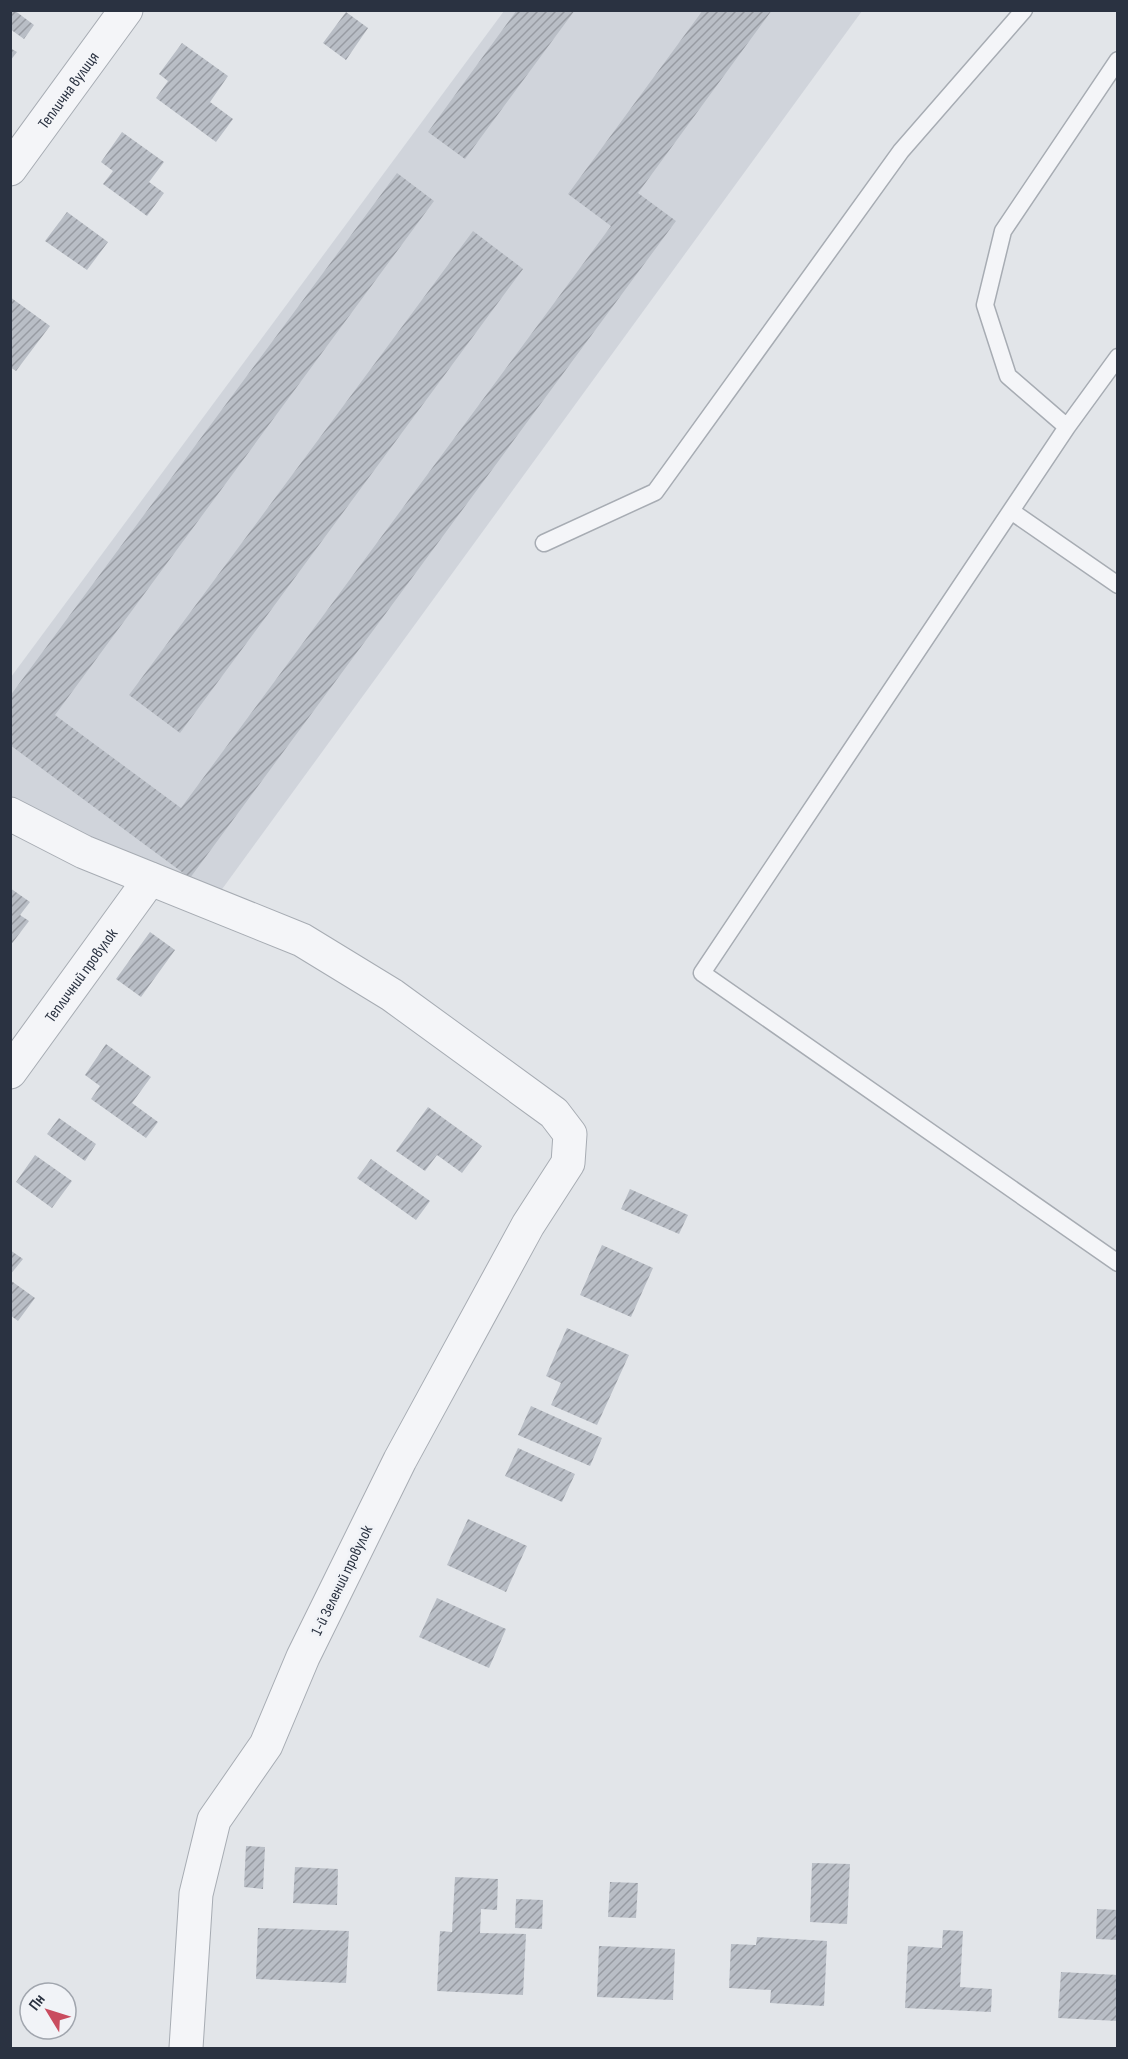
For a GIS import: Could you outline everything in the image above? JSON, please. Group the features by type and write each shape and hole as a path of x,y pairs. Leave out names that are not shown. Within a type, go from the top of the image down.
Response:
{"street":[{"name":"Теплична вулиця","path":"10,169 126,10"},
{"path":"10,814 84,852 150,879"},
{"name":"Тепличний провулок","path":"10,1072 150,879"},
{"name":"1-й Зелений провулок","path":"150,879 302,940 322,952 392,995 554,1113 570,1134 568,1163 528,1225 400,1460 303,1658 266,1746 214,1820 196,1894 186,2049"}],"lane":[{"path":"544,543 655,492 901,151 1024,10"},
{"path":"1067,427 1008,376 985,305 1003,231 1118,60"},
{"path":"1118,357 1067,427 702,974 1118,1263"},
{"path":"1011,511 1118,585"}],"shaded area":[{"path":"504,11 862,11 212,903 11,814 11,677"}],"building":[{"path":"10,10 14,10 34,25 24,39 10,29"},
{"path":"517,10 575,10 465,159 428,132"},
{"path":"703,10 772,10 638,193 676,221 190,878 10,745 10,696 397,173 434,201 55,715 181,808 611,226 568,194"},
{"path":"346,12 368,28 346,60 323,43"},
{"path":"182,43 228,76 210,102 233,119 216,142 156,98 168,81 159,74"},
{"path":"10,48 17,52 10,61"},
{"path":"122,132 164,162 149,182 164,193 147,216 103,184 113,171 101,162"},
{"path":"67,212 108,242 87,270 45,241"},
{"path":"473,231 523,269 180,733 129,695"},
{"path":"10,297 50,326 16,371 10,367"},
{"path":"10,888 30,902 20,915 29,921 10,946"},
{"path":"150,932 175,950 141,997 116,979"},
{"path":"106,1044 151,1077 132,1103 158,1122 146,1138 91,1099 100,1086 85,1075"},
{"path":"428,1107 482,1146 462,1173 437,1155 425,1171 396,1151"},
{"path":"59,1118 96,1144 85,1161 47,1134"},
{"path":"35,1155 72,1181 52,1208 16,1182"},
{"path":"371,1159 430,1201 416,1220 357,1178"},
{"path":"630,1189 688,1215 679,1234 621,1209"},
{"path":"602,1245 653,1268 631,1317 580,1295"},
{"path":"10,1250 23,1259 10,1275"},
{"path":"10,1280 35,1298 18,1321 10,1315"},
{"path":"567,1328 629,1355 597,1425 551,1405 561,1383 546,1376"},
{"path":"531,1406 602,1438 590,1466 518,1435"},
{"path":"518,1448 575,1474 562,1502 505,1476"},
{"path":"468,1519 527,1546 506,1592 447,1565"},
{"path":"437,1598 506,1629 489,1668 419,1637"},
{"path":"246,1846 265,1847 263,1889 244,1887"},
{"path":"812,1863 850,1864 847,1924 810,1922"},
{"path":"295,1867 338,1869 337,1905 293,1903"},
{"path":"455,1877 498,1879 497,1910 481,1909 480,1933 526,1934 523,1995 437,1991 440,1931 452,1932"},
{"path":"610,1882 638,1883 636,1918 608,1917"},
{"path":"516,1899 543,1900 542,1929 515,1928"},
{"path":"1097,1909 1118,1910 1118,1940 1096,1939"},
{"path":"258,1928 349,1931 346,1983 256,1979"},
{"path":"943,1930 963,1931 960,1987 992,1989 991,2012 905,2008 908,1946 942,1948"},
{"path":"757,1937 827,1941 824,2006 770,2003 771,1990 729,1988 731,1944 756,1945"},
{"path":"599,1946 675,1949 673,2000 597,1997"},
{"path":"1061,1972 1118,1975 1118,2021 1058,2018"}]}
